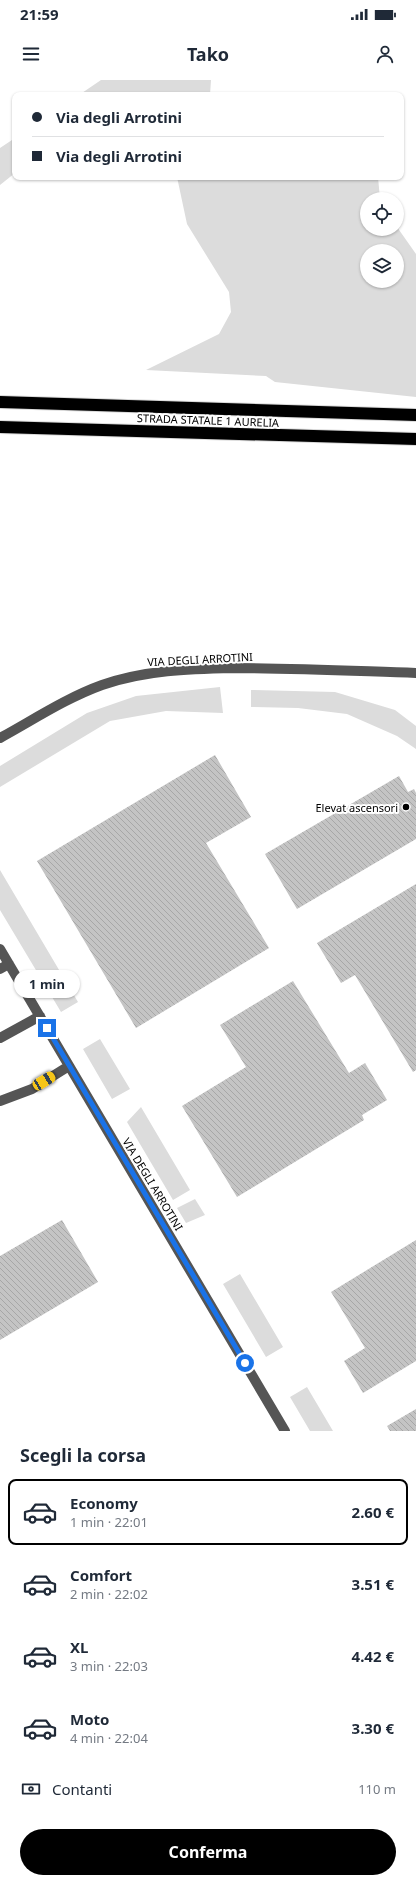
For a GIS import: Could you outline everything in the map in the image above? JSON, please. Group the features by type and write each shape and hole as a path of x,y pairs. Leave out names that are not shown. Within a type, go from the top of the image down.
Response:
{"highway":[{"path":"0,395 49,404"},
{"name":"STRADA STATALE 1 AURELIA","path":"0,402 416,415"},
{"name":"STRADA STATALE 1 AURELIA","path":"0,427 416,439"}],"street":[{"name":"VIA DEGLI ARROTINI","path":"0,738 83,692 127,677 149,672 193,669 267,668 416,673"},
{"name":"VIA DEGLI ARROTINI","path":"0,949 4,966 40,1016 285,1431"},
{"path":"0,1038 40,1016"},
{"path":"0,1101 32,1089 69,1066"}],"shaded area":[{"path":"101,80 211,80 210,92 83,92"},
{"path":"12,140 12,175 0,185 0,148"},
{"path":"178,180 378,180 379,192 360,192 360,236 403,236 416,254 416,397 275,382 266,376 146,370 219,334 231,312 229,292 187,224"},
{"path":"220,687 223,713 166,711 110,721 0,787 0,766 87,713 136,696"},
{"path":"251,690 335,692 395,710 416,726 416,749 397,736 347,714 298,708 251,707"},
{"path":"0,870 78,1002 61,1012 0,910"},
{"path":"100,1039 130,1089 112,1099 83,1049"},
{"path":"141,1107 190,1190 173,1200 127,1122"},
{"path":"195,1199 205,1215 186,1223 177,1208"},
{"path":"240,1274 283,1347 266,1357 223,1284"},
{"path":"307,1387 333,1431 310,1431 290,1397"}],"building":[{"path":"215,755 251,817 206,843 269,948 136,1028 37,861"},
{"path":"399,776 408,792 414,789 416,793 416,839 297,909 265,854"},
{"path":"416,884 416,1070 413,1072 355,975 341,983 317,943"},
{"path":"293,981 349,1073 365,1063 387,1100 362,1115 364,1120 237,1197 182,1106 246,1067 220,1025"},
{"path":"62,1220 98,1282 0,1340 0,1256"},
{"path":"416,1240 416,1361 363,1393 344,1361 365,1348 331,1292"},
{"path":"416,1409 416,1431 390,1431 387,1426"}],"place":[{"name":"Elevat ascensori","path":"406,807"}],"route":[{"path":"47,1028 245,1363"}]}
